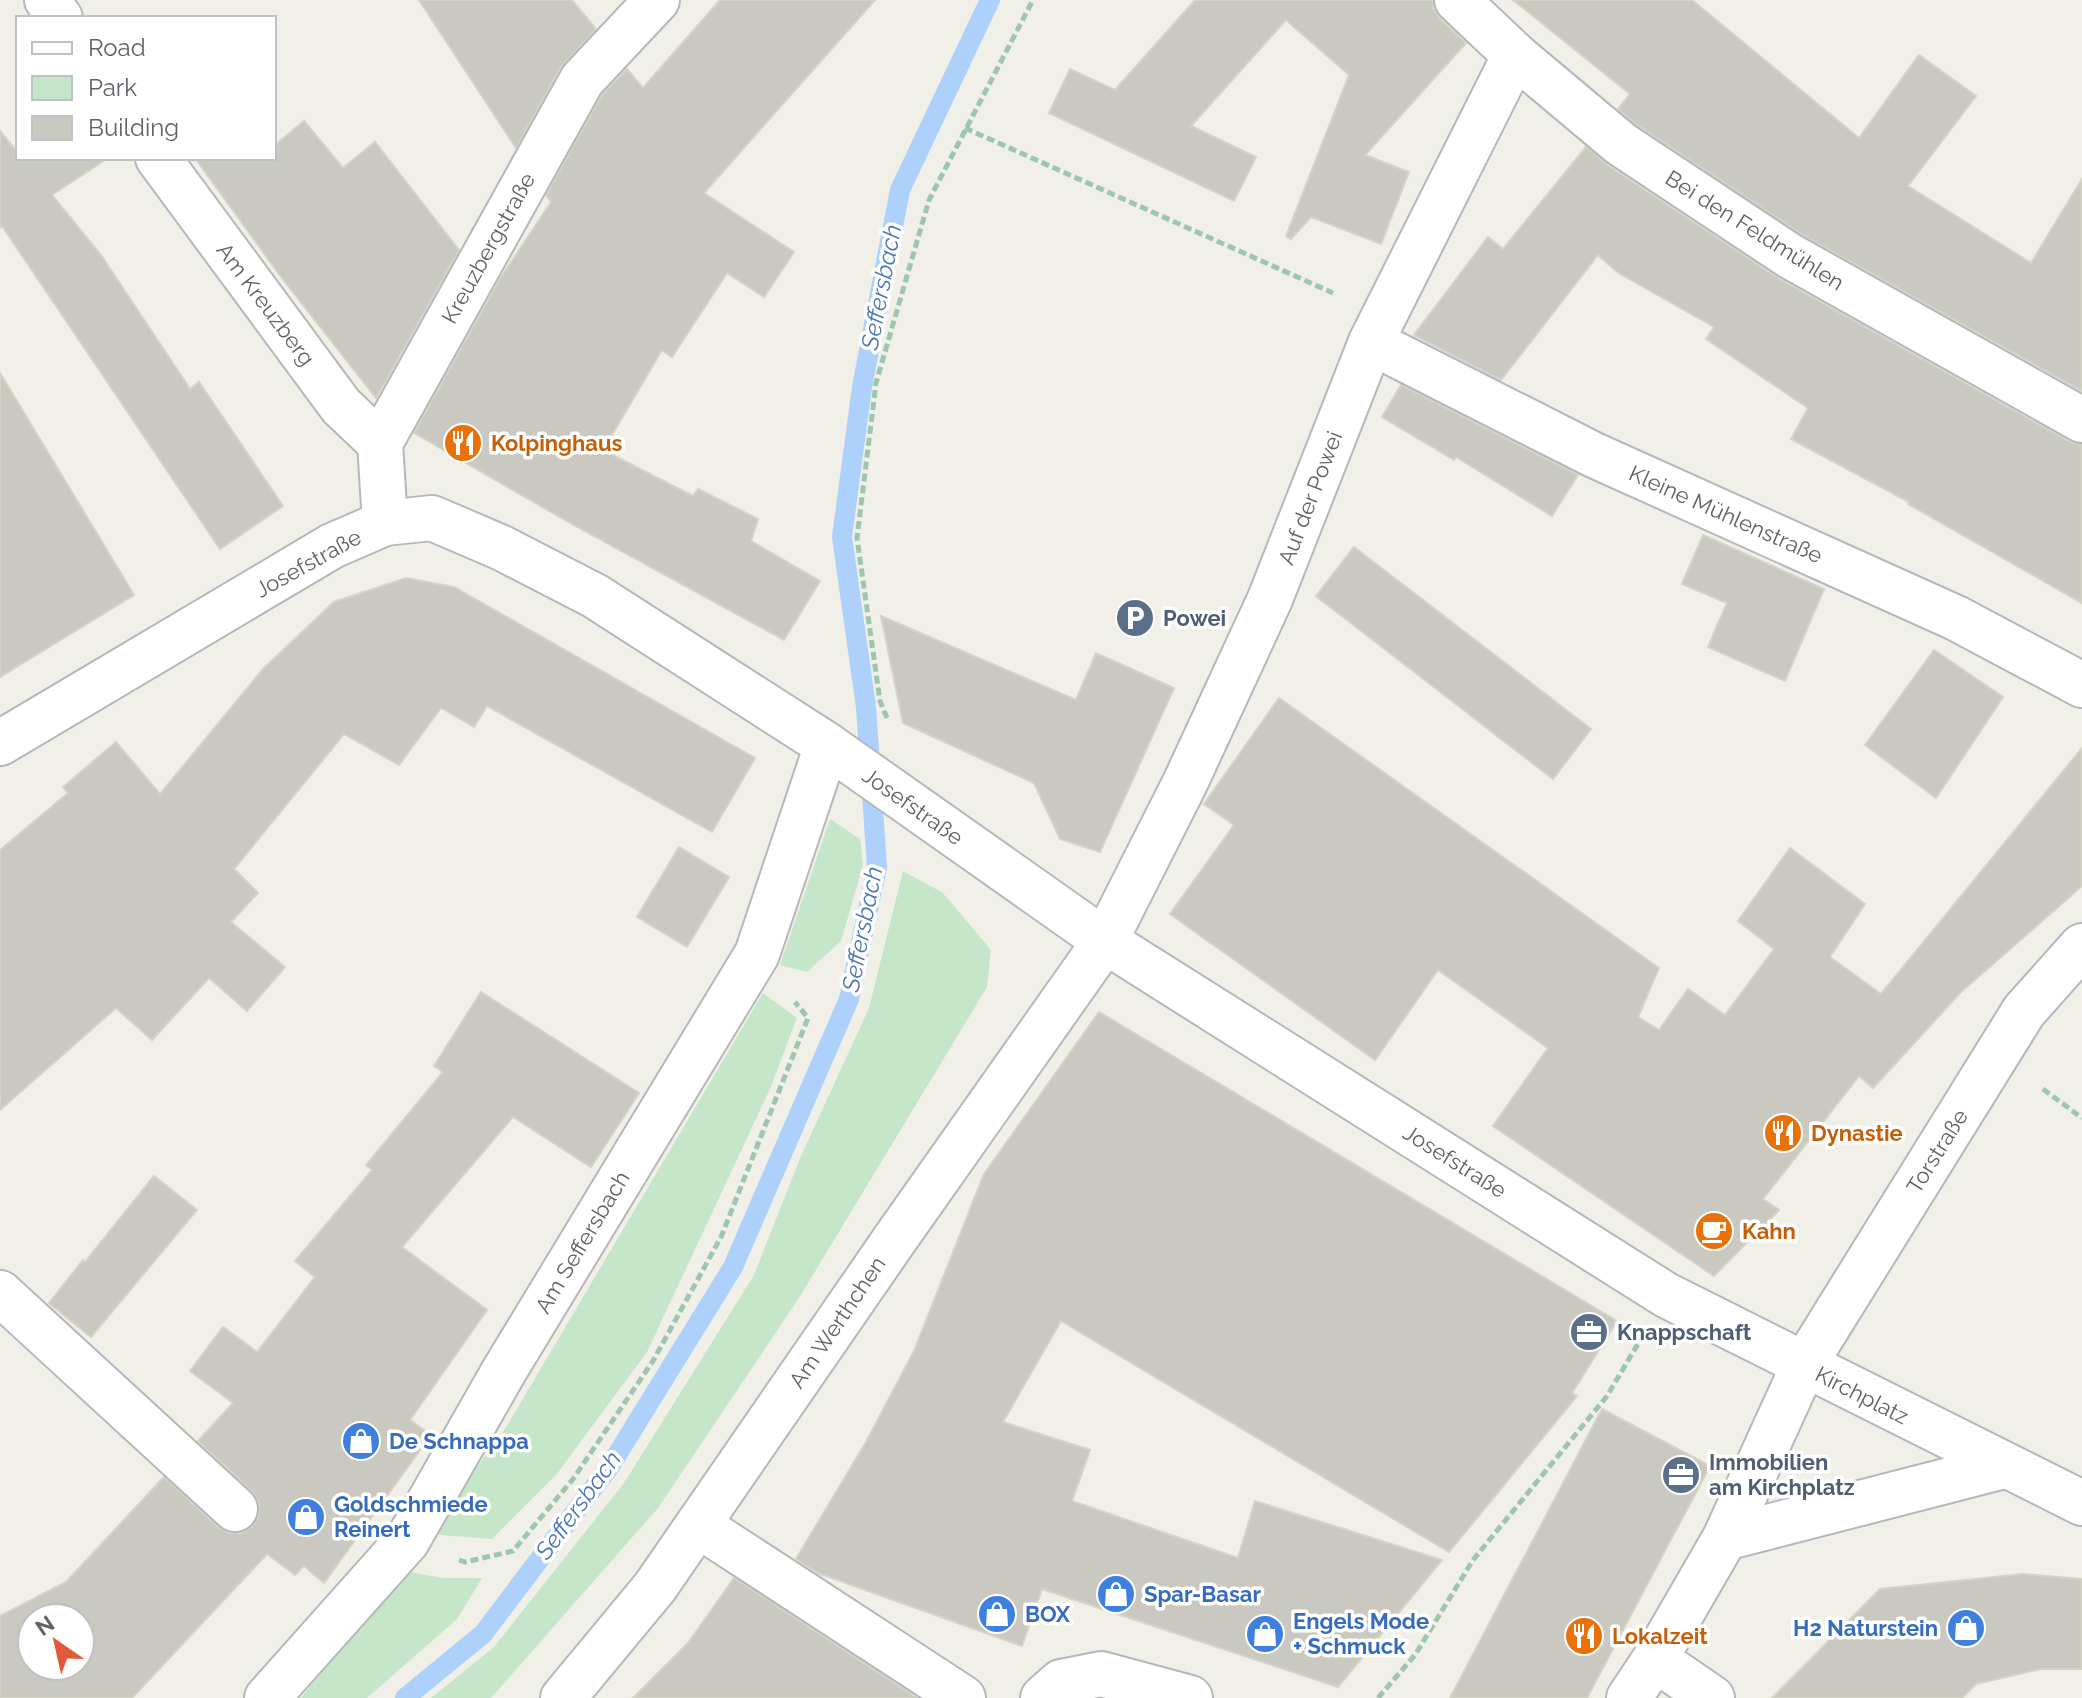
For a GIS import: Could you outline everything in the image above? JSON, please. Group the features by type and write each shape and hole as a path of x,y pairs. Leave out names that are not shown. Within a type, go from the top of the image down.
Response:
{"street":[{"name":"Kreuzbergstraße","path":"380,443 582,80 657,0"},
{"name":"Bei den Feldmühlen","path":"1457,0 1515,55 1621,144 1790,256 2082,420"},
{"name":"Auf der Powei","path":"1105,941 1185,783 1270,599 1378,329 1515,55"},
{"name":"Am Kreuzberg","path":"159,160 341,406 380,443"},
{"name":"Kleine Mühlenstraße","path":"1378,329 1594,455 1956,618 2082,685"},
{"path":"380,443 385,523"},
{"name":"Josefstraße","path":"0,743 332,546 385,523 432,518 502,548 595,596 841,755 1105,941 1666,1295 1804,1365"},
{"name":"Am Seffersbach","path":"267,1698 407,1541 504,1371 757,954 841,755"},
{"name":"Am Werthchen","path":"563,1698 655,1587 1105,941"},
{"name":"Torstraße","path":"1804,1365 2024,1011 2082,946"},
{"path":"0,1293 235,1509"},
{"name":"Kirchplatz","path":"1629,1698 1725,1538 1804,1365 2082,1503"},
{"path":"1725,1538 2004,1466"},
{"path":"698,1525 963,1698"},
{"path":"1655,1659 1712,1698"},
{"path":"1043,1698 1061,1682 1101,1674 1190,1698"}],"path":[{"path":"892,728 880,701 857,538 876,383 929,200 1033,0"},
{"path":"965,128 1378,329"},
{"path":"407,1541 465,1562 513,1551 573,1479 653,1361 721,1237 808,1018 757,954"},
{"path":"1378,1698 1415,1655 1473,1560 1607,1396 1666,1295"}],"green space":[{"path":"830,819 860,839 863,865 841,941 807,972 780,965"},
{"path":"903,871 943,893 991,950 987,987 799,1298 658,1508 491,1698 431,1698 494,1647 624,1483 754,1275 801,1156 869,1008"},
{"path":"763,993 797,1018 770,1089 647,1352 556,1475 492,1539 427,1534 505,1429"},
{"path":"404,1571 443,1578 482,1578 457,1619 367,1698 301,1698"}],"building":[{"path":"419,0 572,0 596,29 560,68 516,148"},
{"path":"720,0 875,0 704,193 794,252 764,297 727,273 672,357 662,350 603,450 693,496 698,489 758,519 751,541 820,581 784,640 414,433 500,279 551,202 546,195 602,95 627,69 643,88"},
{"path":"1195,0 1433,0 1433,8 1439,18 1466,43 1365,155 1409,172 1381,244 1311,217 1291,239 1286,236 1349,75 1286,20 1191,126 1256,157 1234,201 1049,113 1070,69 1115,90"},
{"path":"1513,0 1692,0 1859,138 1919,55 1976,96 1908,186 2031,263 2082,179 2082,391 1803,235 1636,124 1618,109 1630,94"},
{"path":"304,121 343,168 375,142 459,250 376,398 281,277 196,160 276,160 276,144"},
{"path":"0,131 16,151 16,160 105,160 52,195 101,255 190,389 199,382 283,506 220,549 2,226 0,228"},
{"path":"1586,147 1607,165 1778,278 2070,442 2082,445 2082,603 1909,502 1791,439 1808,408 1706,339 1714,327 1617,272 1598,255 1501,380 1414,335 1488,237 1503,249"},
{"path":"0,373 134,595 0,677"},
{"path":"1401,385 1578,475 1552,516 1456,457 1454,460 1382,417"},
{"path":"1703,535 1824,589 1785,681 1708,647 1727,603 1682,584"},
{"path":"1354,547 1591,729 1553,779 1316,596"},
{"path":"406,578 454,587 755,758 712,832 487,706 474,727 441,708 399,765 344,734 234,869 258,893 231,922 285,967 247,1011 209,978 152,1040 116,1008 0,1110 0,850 68,793 63,787 116,742 160,794 263,669 334,602"},
{"path":"881,616 1076,700 1096,653 1174,688 1100,852 1060,839 1034,783 903,723"},
{"path":"1934,650 2003,697 1936,798 1865,745"},
{"path":"1279,698 1659,968 1638,1017 1659,1030 1688,989 1725,1015 1774,949 1738,921 1790,848 1865,904 1830,957 1881,994 2082,748 2082,886 1961,992 1873,1088 1859,1076 1763,1199 1779,1210 1714,1276 1493,1126 1548,1048 1438,970 1375,1060 1170,914 1234,825 1204,804"},
{"path":"679,847 729,877 687,947 637,917"},
{"path":"481,992 639,1093 591,1167 513,1117 402,1247 487,1310 410,1420 431,1435 324,1583 304,1566 295,1575 267,1554 132,1698 0,1698 0,1616 16,1608 16,1682 96,1682 96,1602 27,1602 66,1582 164,1477 219,1528 229,1533 242,1533 254,1525 259,1515 259,1502 252,1491 198,1441 233,1403 190,1371 223,1327 257,1352 315,1277 295,1261 372,1170 366,1165 443,1072 434,1066"},
{"path":"1099,1012 1617,1321 1572,1393 1577,1396 1449,1552 1061,1321 1003,1422 1090,1450 1072,1501 1238,1558 1255,1501 1442,1560 1338,1687 1042,1589 1022,1646 818,1573 796,1559 866,1442 914,1351 984,1174"},
{"path":"154,1176 197,1210 91,1337 49,1303"},
{"path":"1602,1409 1710,1466 1587,1698 1450,1698"},
{"path":"2023,1574 2082,1579 2082,1669 2040,1669 1976,1684 1962,1698 1772,1698 1880,1589"},
{"path":"734,1578 917,1698 633,1698 688,1643"}],"waterway":[{"name":"Seffersbach","path":"405,1698 483,1634 610,1466 733,1267 849,999 877,867 866,707 842,537 862,387 900,190 990,0"}],"place":[{"name":"Kolpinghaus","path":"463,443"},
{"name":"Powei","path":"1135,618"},
{"name":"Dynastie","path":"1783,1133"},
{"name":"Kahn","path":"1714,1231"},
{"name":"Knappschaft","path":"1589,1332"},
{"name":"De Schnappa","path":"361,1441"},
{"name":"Immobilien am Kirchplatz","path":"1681,1475"},
{"name":"Goldschmiede Reinert","path":"306,1517"},
{"name":"Spar-Basar","path":"1116,1594"},
{"name":"BOX","path":"997,1614"},
{"name":"H2 Naturstein","path":"1966,1628"},
{"name":"Engels Mode + Schmuck","path":"1265,1634"},
{"name":"Lokalzeit","path":"1584,1636"}]}
